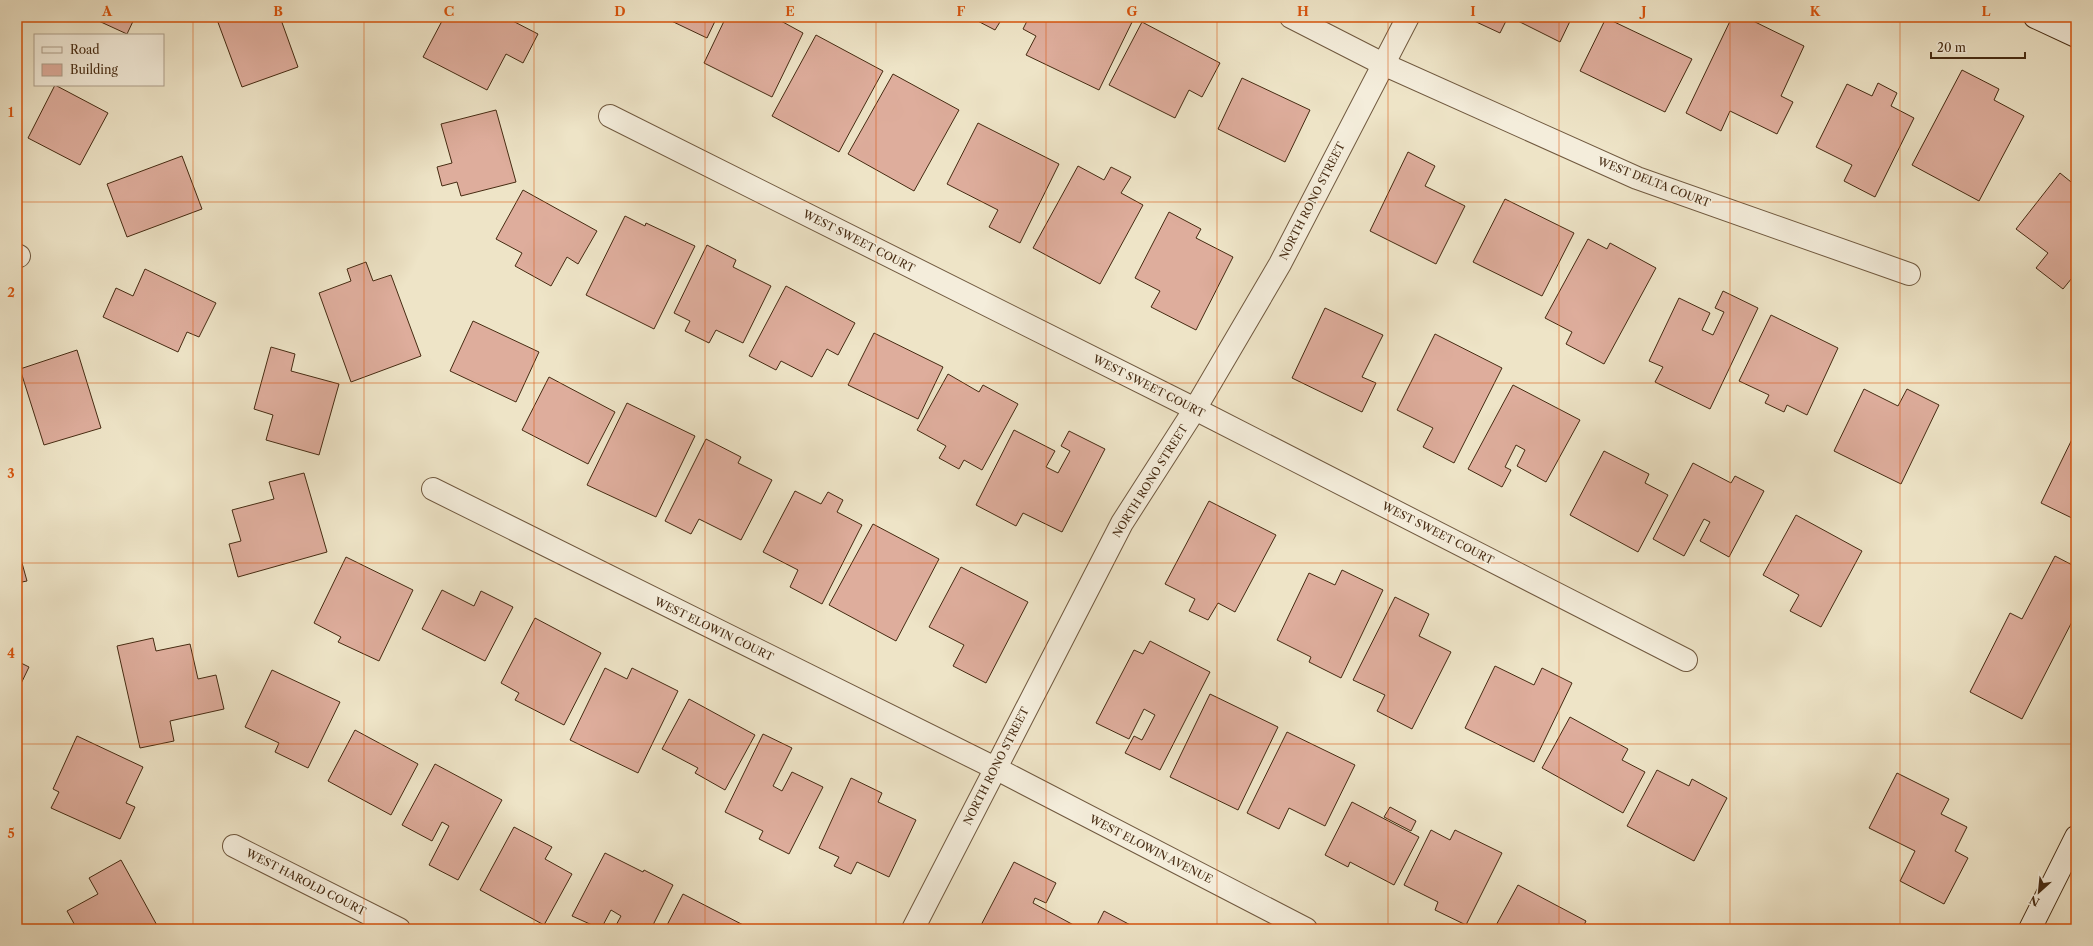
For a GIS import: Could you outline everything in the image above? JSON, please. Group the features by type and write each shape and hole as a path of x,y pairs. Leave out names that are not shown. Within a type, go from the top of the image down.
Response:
{"street":[{"name":"WEST DELTA COURT","path":"1291,17 1383,64 1637,178 1909,274"},
{"name":"NORTH RONO STREET","path":"913,929 1122,523 1195,409 1280,264 1408,17"},
{"path":"2035,17 2076,36"},
{"name":"WEST SWEET COURT","path":"610,116 1195,409 1686,660"},
{"name":"WEST ELOWIN COURT","path":"433,489 995,768"},
{"name":"WEST ELOWIN AVENUE","path":"995,768 1306,929"},
{"path":"2030,929 2076,837"},
{"name":"WEST HAROLD COURT","path":"234,846 399,929"}],"building":[{"path":"90,17 135,17 127,34"},
{"path":"216,17 280,17 298,67 242,87"},
{"path":"436,17 505,17 538,34 523,63 506,54 487,90 423,57 442,21"},
{"path":"663,17 717,17 707,38"},
{"path":"726,17 783,17 781,21 803,33 772,97 704,63"},
{"path":"970,17 1003,17 995,30"},
{"path":"1029,17 1134,18 1099,90 1026,55 1036,36 1023,29"},
{"path":"1473,17 1508,17 1500,33 1472,20"},
{"path":"1520,17 1572,17 1560,42 1518,21"},
{"path":"1732,17 1745,17 1804,46 1781,96 1793,102 1777,134 1730,111 1721,131 1686,113"},
{"path":"1606,18 1692,59 1665,112 1580,71"},
{"path":"1142,22 1220,63 1202,97 1189,90 1175,118 1109,85"},
{"path":"816,35 883,71 839,152 772,116"},
{"path":"1962,70 1999,89 1994,100 2024,116 1979,201 1912,165"},
{"path":"893,74 959,110 914,191 848,154"},
{"path":"1242,78 1310,110 1285,162 1218,129"},
{"path":"1878,83 1897,93 1891,106 1914,118 1875,197 1844,181 1852,165 1816,147 1847,84 1872,96"},
{"path":"54,86 108,113 80,165 28,138"},
{"path":"496,110 516,182 461,196 457,182 442,186 437,167 452,163 441,124"},
{"path":"978,123 1059,164 1020,243 989,227 998,210 947,184"},
{"path":"1408,152 1435,166 1425,186 1465,206 1436,264 1370,231"},
{"path":"182,156 202,209 127,237 107,184"},
{"path":"1078,166 1104,180 1111,167 1131,177 1121,193 1143,205 1100,284 1033,248"},
{"path":"2060,173 2076,186 2076,273 2063,289 2036,268 2048,253 2016,229"},
{"path":"523,190 597,231 578,264 567,257 551,286 515,266 522,253 496,239"},
{"path":"1505,199 1574,233 1542,296 1473,262"},
{"path":"1169,212 1201,229 1196,238 1233,257 1196,330 1151,307 1160,291 1135,278"},
{"path":"625,216 645,226 646,223 695,246 654,329 586,295"},
{"path":"1588,239 1607,249 1610,243 1656,268 1604,364 1566,344 1572,332 1545,318"},
{"path":"707,245 736,260 733,267 771,286 743,343 716,330 709,343 685,331 690,321 674,313"},
{"path":"366,262 373,281 391,275 421,356 351,382 319,293 351,281 347,269"},
{"path":"145,269 216,303 199,337 187,332 178,352 103,317 116,288 133,296"},
{"path":"786,286 855,323 838,355 827,349 812,377 781,361 776,370 749,356"},
{"path":"1723,291 1758,308 1710,409 1655,382 1663,367 1649,361 1679,298 1710,313 1702,330 1713,335 1724,312 1715,308"},
{"path":"1325,308 1383,335 1362,377 1376,383 1362,412 1292,378"},
{"path":"1771,315 1838,348 1807,415 1787,405 1784,412 1765,403 1769,395 1739,381"},
{"path":"473,321 539,352 516,402 450,371"},
{"path":"874,333 943,367 918,419 848,385"},
{"path":"1435,334 1502,368 1454,463 1423,447 1433,428 1397,410"},
{"path":"271,347 295,354 291,371 339,384 319,455 266,440 273,415 254,409"},
{"path":"77,350 101,428 44,445 20,369"},
{"path":"948,374 979,392 983,385 1018,404 982,470 964,460 959,469 939,458 946,446 917,430"},
{"path":"549,377 615,412 588,464 522,430"},
{"path":"1513,385 1580,420 1546,482 1517,466 1525,450 1516,445 1505,467 1511,470 1502,487 1468,469"},
{"path":"1864,389 1898,406 1907,389 1939,405 1901,484 1834,451"},
{"path":"627,403 695,436 656,517 587,485"},
{"path":"1014,430 1055,451 1046,467 1058,473 1070,451 1061,446 1069,431 1105,449 1062,532 1023,513 1016,526 976,505"},
{"path":"2076,431 2076,520 2041,503"},
{"path":"706,439 741,457 738,463 772,480 741,540 699,519 691,534 665,521"},
{"path":"1604,451 1649,474 1645,483 1668,495 1638,552 1570,515"},
{"path":"1693,463 1731,483 1735,476 1764,491 1729,557 1700,541 1710,522 1704,519 1684,556 1653,539"},
{"path":"304,473 327,552 238,577 229,544 241,541 232,510 274,499 269,482"},
{"path":"795,491 821,504 828,492 843,500 837,512 862,525 822,604 790,587 798,570 763,552"},
{"path":"1209,501 1276,535 1235,612 1218,603 1208,620 1189,611 1195,599 1165,584"},
{"path":"1796,515 1862,551 1821,627 1790,611 1799,595 1763,575"},
{"path":"873,524 939,559 896,641 829,605"},
{"path":"17,545 27,581 17,583"},
{"path":"2055,556 2076,567 2076,614 2022,719 1970,692 2010,613 2022,619"},
{"path":"346,557 413,590 379,661 338,642 341,637 314,623"},
{"path":"961,567 1028,602 986,683 953,666 964,645 929,627"},
{"path":"1342,570 1383,590 1341,678 1309,662 1311,657 1277,640 1309,573 1335,585"},
{"path":"442,590 474,606 481,591 513,607 485,661 422,629"},
{"path":"1395,597 1429,614 1419,636 1451,652 1412,729 1377,711 1385,695 1353,680"},
{"path":"535,618 601,653 564,725 515,700 519,693 501,683"},
{"path":"153,638 156,651 190,644 198,679 216,675 224,709 170,721 174,741 140,748 117,646"},
{"path":"1150,641 1210,672 1160,770 1125,753 1134,736 1142,740 1155,715 1144,709 1129,739 1096,723 1134,650 1143,654"},
{"path":"17,661 29,667 17,692"},
{"path":"1495,666 1534,685 1542,668 1572,683 1534,762 1465,728"},
{"path":"605,668 627,679 632,668 678,691 638,773 570,740"},
{"path":"272,670 340,702 308,768 275,752 279,743 245,727"},
{"path":"1210,694 1278,727 1238,810 1170,777"},
{"path":"689,699 755,735 725,790 695,773 698,768 662,749"},
{"path":"1570,717 1628,749 1622,760 1645,772 1623,813 1542,768"},
{"path":"355,730 418,764 391,815 328,781"},
{"path":"1287,732 1355,765 1325,826 1289,808 1279,829 1247,813"},
{"path":"763,734 792,748 773,786 782,791 792,772 823,787 789,854 759,839 763,831 725,812"},
{"path":"77,736 143,767 126,803 135,807 120,839 51,808 59,792 53,789"},
{"path":"435,764 502,800 458,880 429,865 449,826 442,822 432,841 402,825"},
{"path":"1657,770 1689,786 1692,779 1727,798 1694,861 1627,826"},
{"path":"1897,773 1949,799 1941,814 1967,827 1955,851 1968,858 1944,904 1900,881 1915,851 1869,828"},
{"path":"851,778 882,793 878,802 916,820 889,877 857,862 851,874 834,866 839,857 819,848"},
{"path":"1352,802 1419,837 1394,885 1350,862 1348,867 1325,855"},
{"path":"1390,807 1416,821 1411,831 1384,817"},
{"path":"514,827 552,847 545,859 572,874 544,925 480,890"},
{"path":"1431,830 1450,840 1455,830 1502,853 1466,925 1435,910 1438,902 1404,885"},
{"path":"605,853 643,872 644,870 673,885 651,929 614,929 621,916 611,910 601,929 572,916"},
{"path":"121,860 159,929 77,929 67,911 98,894 89,878"},
{"path":"1014,862 1056,883 1046,903 1035,898 1033,903 1081,929 979,929"},
{"path":"1518,885 1586,921 1582,929 1494,929"},
{"path":"683,894 751,929 665,929"},
{"path":"1104,911 1138,929 1095,929"}]}
